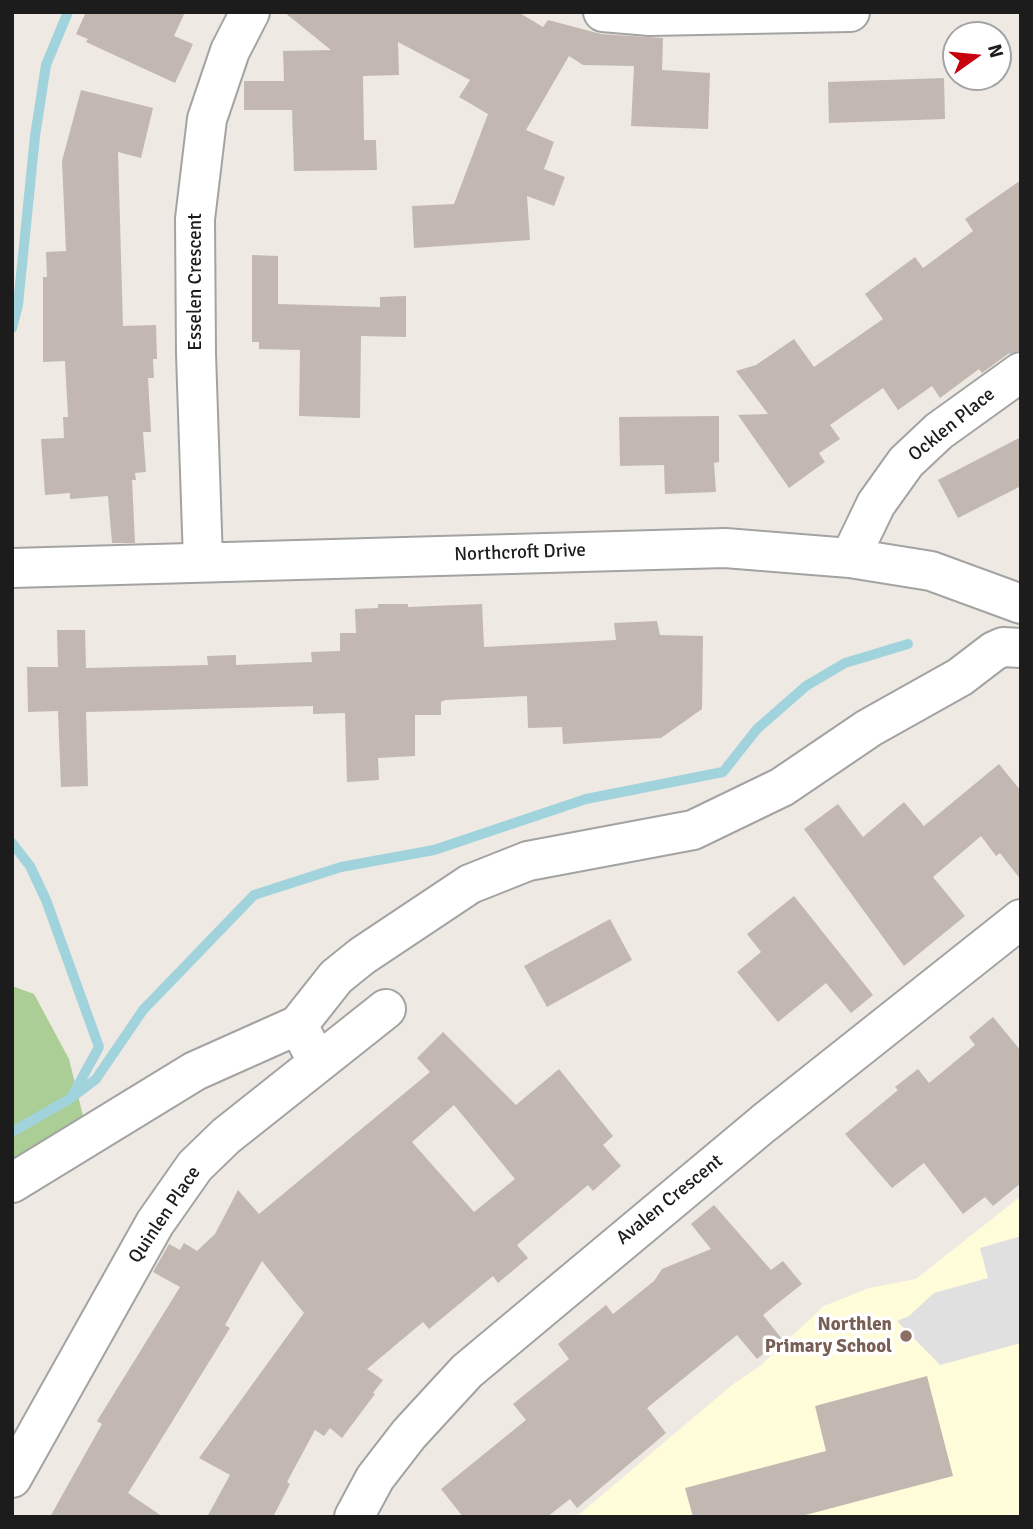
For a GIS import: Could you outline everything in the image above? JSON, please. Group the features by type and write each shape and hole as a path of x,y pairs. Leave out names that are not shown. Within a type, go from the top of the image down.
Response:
{"street":[{"name":"Esselen Crescent","path":"203,561 195,354 195,219 207,119 230,51 250,12"},
{"path":"603,12 650,16 850,12"},
{"name":"Ocklen Place","path":"850,558 876,503 906,462 939,431 1021,372"},
{"name":"Northcroft Drive","path":"12,568 725,548 850,558 931,570 1021,604"},
{"path":"12,1182 224,1055 298,1025 336,977 362,956 470,884 528,861 693,830 812,769 848,742 960,677 1003,647 1021,648"},
{"name":"Avalen Crescent","path":"354,1517 375,1478 409,1434 467,1371 764,1123 1021,919"},
{"name":"Quinlen Place","path":"12,1478 155,1223 195,1166 226,1136 386,1009"},
{"path":"298,1025 318,1063"}],"shaded area":[{"name":"Northlen Primary School","path":"1021,1196 1021,1517 576,1517 732,1385 760,1366 824,1306 869,1288 916,1279"},
{"path":"1021,1236 1021,1343 940,1365 897,1321 909,1316 934,1293 988,1278 980,1248"}],"green space":[{"path":"12,986 34,994 69,1059 83,1116 12,1160"}],"building":[{"path":"86,12 185,12 174,36 193,44 175,83 86,42 88,39 76,34"},
{"path":"284,12 518,12 543,27 548,20 601,34 663,38 662,70 710,73 708,129 631,126 634,66 583,65 569,56 526,130 554,142 544,169 565,177 554,206 527,196 530,240 414,248 412,206 454,204 488,114 459,97 470,80 398,42 399,75 363,76 364,140 376,140 377,170 294,171 292,110 244,110 244,81 284,81 283,51 331,50"},
{"path":"942,78 945,119 829,123 828,82"},
{"path":"81,90 153,108 141,158 118,152 123,326 156,325 157,359 153,359 154,378 148,378 151,432 143,432 146,472 135,473 136,480 132,480 135,543 112,543 108,496 70,499 70,493 45,495 41,439 64,438 63,417 68,417 65,361 43,362 43,277 47,277 46,252 66,251 62,161"},
{"path":"1021,180 1021,350 1008,354 982,373 979,369 940,398 932,386 898,410 883,388 830,425 840,439 819,453 825,462 789,488 738,415 768,414 736,371 756,365 794,339 814,367 883,319 865,294 915,257 923,268 973,231 965,219"},
{"path":"252,255 278,256 278,304 380,307 380,297 406,296 406,337 361,336 360,418 299,416 300,350 259,349 259,342 252,342"},
{"path":"719,416 719,462 714,463 716,492 665,494 664,465 620,466 619,417"},
{"path":"1021,437 1021,486 958,518 938,480"},
{"path":"378,604 408,604 408,607 482,604 484,647 616,640 614,623 657,621 660,635 703,636 702,709 661,738 563,744 562,727 528,728 527,696 445,700 441,702 441,715 415,715 415,756 378,758 379,780 347,782 345,713 313,714 313,706 86,712 88,786 61,787 58,711 28,712 27,667 58,667 57,630 85,630 86,668 208,665 207,656 236,655 236,665 312,662 311,652 340,651 340,633 356,633 355,609 378,608"},
{"path":"999,764 1021,791 1021,880 1000,853 996,856 981,836 933,877 965,916 904,966 804,829 838,804 863,837 904,802 924,826"},
{"path":"794,896 873,995 851,1013 826,983 778,1022 737,972 761,952 747,934"},
{"path":"610,919 632,960 547,1007 524,966"},
{"path":"993,1017 1021,1051 1021,1183 993,1206 985,1197 963,1214 924,1163 892,1188 845,1134 898,1090 895,1087 918,1069 929,1083 975,1045 969,1037"},
{"path":"443,1032 516,1105 559,1069 613,1136 603,1145 621,1166 593,1191 588,1185 517,1245 528,1258 498,1283 493,1276 429,1329 423,1322 367,1369 383,1380 373,1393 375,1394 342,1438 330,1428 324,1436 315,1430 287,1482 290,1484 273,1517 207,1517 230,1475 199,1458 304,1313 262,1261 225,1325 230,1328 128,1493 163,1517 50,1517 102,1424 97,1421 180,1287 153,1272 169,1244 180,1250 184,1243 197,1251 215,1234 238,1190 259,1214 430,1072 417,1058","holes":["454,1105 515,1179 474,1212 412,1142"]},
{"path":"714,1205 771,1270 783,1261 802,1284 763,1315 782,1339 757,1359 737,1335 647,1408 666,1433 577,1508 570,1499 547,1517 463,1517 441,1489 526,1420 513,1404 569,1359 558,1344 606,1305 613,1314 654,1281 662,1269 711,1249 691,1224"},
{"path":"927,1376 953,1476 798,1517 693,1517 685,1488 826,1451 815,1406"}],"waterway":[{"path":"12,328 18,305 35,136 46,65 68,12"},
{"path":"71,1098 96,1079 143,1010 254,895 341,867 434,850 586,799 723,772 757,729 806,686 845,663 908,644"},
{"path":"12,843 30,866 46,900 99,1047 71,1098 12,1132"}],"place":[{"name":"Northlen Primary School","path":"906,1336"}]}
